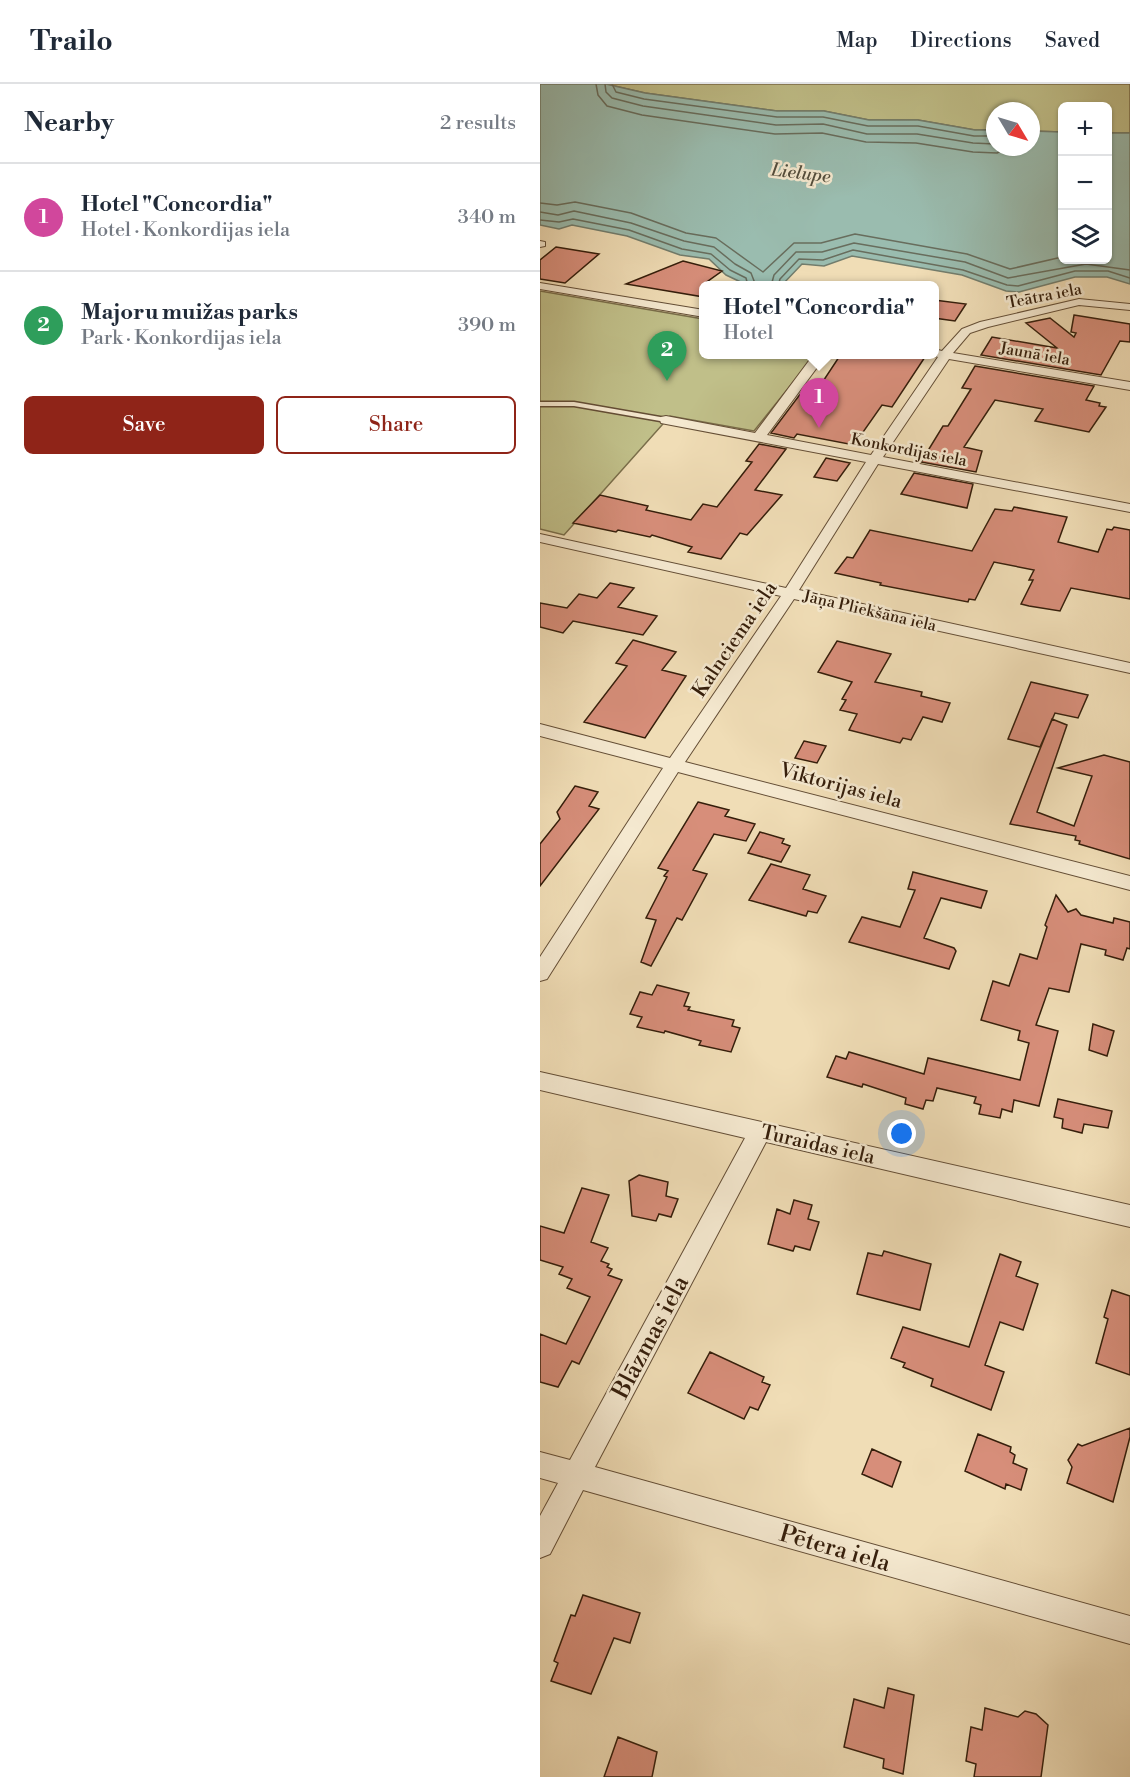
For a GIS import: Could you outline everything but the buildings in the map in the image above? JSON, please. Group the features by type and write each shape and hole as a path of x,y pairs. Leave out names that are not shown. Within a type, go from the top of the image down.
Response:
{"street":[{"path":"540,286 699,313"},
{"name":"Teātra iela","path":"966,331 984,324 1079,302 1130,307"},
{"name":"Kalnciema iela","path":"940,354 966,331"},
{"name":"Jaunā iela","path":"940,354 1130,386"},
{"path":"759,437 817,359"},
{"name":"Kalnciema iela","path":"540,972 674,765 790,593 937,359"},
{"name":"Konkordijas iela","path":"666,420 1130,508"},
{"name":"Jāņa Pliekšāna iela","path":"540,538 1130,668"},
{"name":"Viktorijas iela","path":"540,730 1130,883"},
{"name":"Turaidas iela","path":"540,1082 761,1130 1130,1216"},
{"name":"Blāzmas iela","path":"540,1544 761,1130"},
{"name":"Pētera iela","path":"540,1465 1130,1630"}],"lane":[{"name":"Konkordijas iela","path":"540,404 574,404 666,420"}],"shaded area":[{"path":"606,84 1130,84 1130,133 1112,133 1112,102 1058,102 1058,132 1040,131 1040,102 986,102 986,130 975,130 918,120 869,120 824,111 777,111 645,93"},
{"path":"540,291 699,318 699,359 812,359 754,431 670,416 564,535 540,529"}],"water":[{"name":"Lielupe","path":"540,84 606,84 645,93 777,111 824,111 869,120 918,120 986,130 986,156 1040,156 1040,131 1058,132 1058,264 1112,264 1112,133 1130,133 1130,284 1107,277 1075,277 1019,292 1006,291 962,275 852,256 824,266 802,264 786,281 739,281 726,275 709,259 680,255 627,236 572,225 559,229 540,225"}],"place":[{"name":"Majoru muižas parks","path":"667,381"},
{"name":"Hotel \"Concordia\"","path":"819,428"}]}
